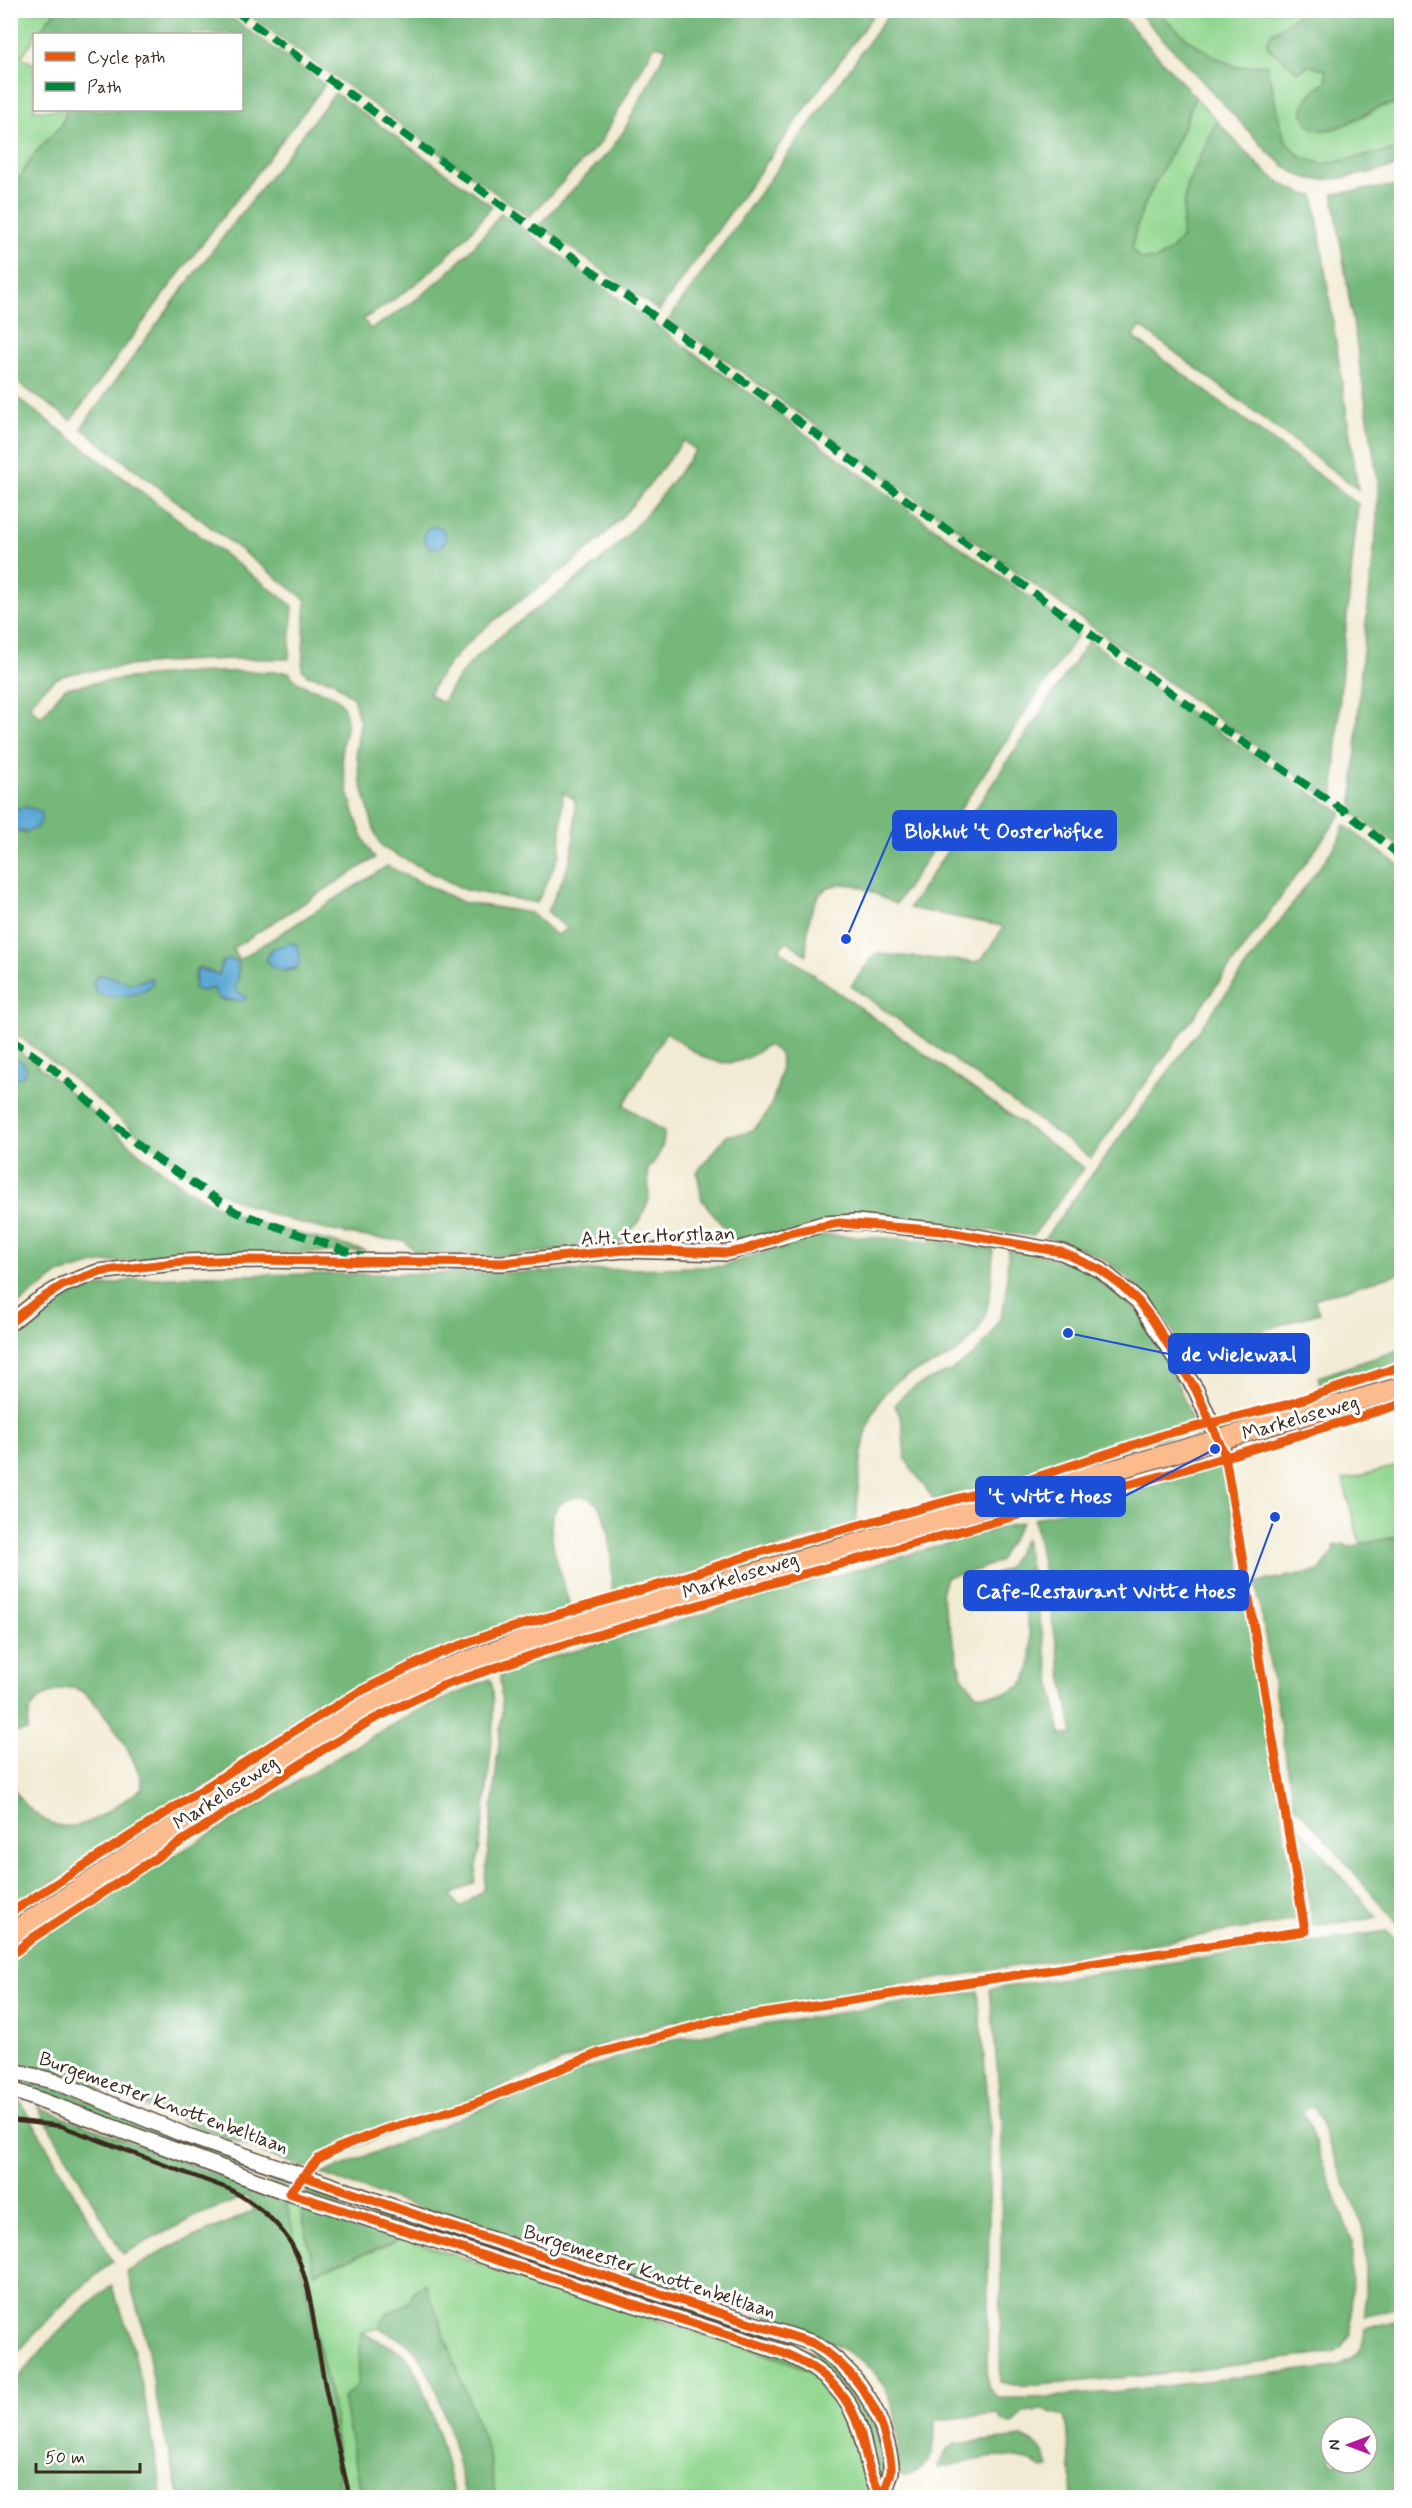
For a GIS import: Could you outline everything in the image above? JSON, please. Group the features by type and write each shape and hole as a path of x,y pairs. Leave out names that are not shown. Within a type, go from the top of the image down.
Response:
{"main road":[{"name":"Markeloseweg","path":"10,1934 287,1754 365,1707 429,1675 546,1633 1223,1448 1401,1387"}],"street":[{"name":"A.H. ter Horstlaan","path":"10,1323 36,1302 63,1285 98,1272 183,1262 246,1260 503,1263 623,1250 727,1253 744,1250 789,1233 839,1223 944,1231 1062,1252 1110,1277 1138,1301 1152,1319 1196,1390 1223,1448"},
{"name":"Burgemeester Knottenbeltlaan","path":"10,2070 57,2082 185,2135 424,2218 649,2288 813,2343 840,2361 865,2391 884,2433 891,2471 882,2497"},
{"name":"Burgemeester Knottenbeltlaan","path":"10,2090 289,2193 788,2354 831,2380 851,2405 861,2434 869,2475 882,2497"},
{"path":"643,2307 649,2288"}],"green space":[{"path":"11,11 55,11 39,33 33,33 33,40 21,57 33,63 33,111 67,111 61,126 34,154 11,193"},
{"path":"55,11 222,11 325,85 175,279 71,420 11,378 11,193 34,154 61,126 67,111 243,111 243,33 39,33"},
{"path":"243,11 876,11 659,311 539,225 610,151 623,132 667,48 655,45 600,143 529,217"},
{"path":"891,11 1117,11 1195,97 1179,137 1138,222 1132,249 1141,259 1156,260 1170,251 1181,239 1186,187 1217,121 1272,177 1285,186 1314,196 1358,489 1141,327 1133,337 1358,504 1342,668 1333,802 669,319"},
{"path":"1137,11 1156,11 1191,42 1238,68 1266,64 1285,141 1301,157 1323,164 1401,149 1401,166 1326,180 1304,177 1295,173 1269,153"},
{"path":"1156,11 1302,11 1271,33 1268,49 1289,63 1297,72 1309,66 1325,69 1327,80 1307,97 1365,116 1377,108 1401,102 1401,149 1340,163 1323,164 1309,161 1299,155 1284,134 1279,121 1272,81 1247,66 1224,63 1211,56 1186,38"},
{"path":"1302,11 1401,11 1401,102 1379,107 1351,122 1329,130 1318,130 1310,126 1304,117 1304,105 1309,96 1327,80 1325,69 1309,66 1297,72 1267,45 1272,34"},
{"path":"335,93 492,206 449,255 399,296 363,319 370,329 407,306 442,278 473,247 501,213 1079,633 896,904 858,886 842,884 829,887 814,903 808,928 806,955 787,941 779,950 1084,1168 1033,1236 912,1221 851,1218 738,1245 702,1200 697,1172 727,1135 746,1133 762,1120 774,1098 780,1074 780,1054 768,1045 750,1057 724,1063 694,1052 666,1032 624,1105 664,1132 664,1138 660,1152 648,1169 649,1200 639,1222 617,1245 502,1256 415,1252 405,1241 319,1228 261,1211 208,1186 141,1137 34,1047 11,1031 11,831 26,833 26,807 11,809 10,401 16,397 293,606 289,659 179,661 75,673 53,681 29,706 41,717 65,688 93,683 205,672 261,671 289,672 301,684 332,695 344,708 347,721 342,752 346,782 358,824 375,858 233,948 239,960 387,866 462,902 531,913 556,935 567,929 547,911 567,870 573,846 575,800 563,792 560,854 537,903 465,890 383,848 375,833 360,779 356,750 360,723 353,698 333,681 307,675 302,669 306,600 81,428 185,286","holes":["683,441 696,450 650,510 597,564 512,627 480,654 462,673 442,703 429,694 461,650 480,632 587,551 614,526","295,943 300,956 294,970 283,971 266,958 272,949","200,967 217,975 221,972 239,969 235,987 237,992 246,996 235,1001 224,1001 213,988 202,991 194,983 196,969","110,976 130,984 151,978 132,994 100,995"]},
{"path":"1195,97 1217,121 1186,186 1181,239 1170,251 1156,260 1141,259 1132,249 1138,222 1179,137"},
{"path":"1402,185 1401,848 1352,812 1361,670 1377,523 1378,482 1333,194"},
{"path":"1089,640 1178,705 1342,813 1091,1158 851,986 877,954 975,962 983,958 1003,928 1001,926 909,908"},
{"path":"1344,825 1401,867 1401,1273 1314,1299 1319,1313 1233,1340 1185,1351 1173,1331 1144,1294 1109,1263 1068,1243 1045,1238 1325,860 1339,840"},
{"path":"11,1046 61,1084 157,1167 209,1202 246,1219 366,1251 209,1255 99,1263 59,1274 11,1310 11,1078 13,1079"},
{"path":"827,1235 923,1240 993,1249 989,1300 979,1328 958,1351 899,1380 886,1392 873,1414 867,1429 861,1461 856,1525 612,1596 611,1551 605,1518 598,1506 589,1498 575,1497 567,1500 555,1510 551,1526 554,1549 570,1608 468,1640 353,1690 155,1819 11,1908 11,1784 32,1811 52,1823 63,1826 74,1826 93,1820 142,1789 136,1766 119,1735 97,1706 79,1690 62,1689 40,1699 31,1709 27,1731 11,1733 11,1336 74,1292 137,1279 206,1275 510,1273 724,1266 795,1241"},
{"path":"1008,1250 1076,1263 1096,1273 1115,1287 1131,1304 1158,1342 1195,1429 934,1500 905,1459 902,1421 895,1405 915,1387 963,1363 990,1336 1002,1313 1005,1301"},
{"path":"1401,1349 1401,1362 1321,1388 1318,1377"},
{"path":"1401,1465 1401,1536 1360,1544 1343,1480"},
{"path":"1224,1467 1277,1781 1297,1920 667,2023 613,2041 304,2168 59,2073 11,2061 11,1959 38,1938 381,1731 415,1712 490,1679 493,1693 492,1744 475,1882 451,1895 460,1908 484,1890 502,1711 500,1675 526,1665 1022,1522 999,1561 978,1570 946,1577 941,1594 962,1676 976,1694 994,1695 1018,1688 1025,1681 1031,1659 1025,1609 1016,1579 996,1581 995,1574 1007,1568 1025,1539 1061,1735 1073,1734 1034,1519 1183,1476"},
{"path":"1402,1536 1401,1928 1305,1815 1294,1806 1256,1582 1319,1571 1334,1551 1334,1546 1345,1544 1346,1547"},
{"path":"1296,1823 1377,1918 1313,1926"},
{"path":"1387,1931 1402,1947 1401,2306 1365,2316 1365,2239 1362,2225 1314,2106 1303,2111 1352,2241 1351,2334 1342,2346 1332,2352 1176,2372 1041,2385 1000,2382 1002,2122 990,1989"},
{"path":"978,1991 990,2122 987,2380 989,2389 998,2398 1036,2398 1112,2392 1337,2366 1349,2360 1357,2352 1363,2343 1365,2329 1401,2319 1401,2490 1349,2498 1073,2497 1067,2426 1063,2416 1043,2410 1023,2412 1013,2423 1001,2421 999,2414 935,2420 933,2450 930,2459 919,2471 897,2475 898,2436 894,2411 885,2387 861,2360 837,2346 809,2332 746,2309 449,2217 322,2174 550,2081 669,2040"},
{"path":"10,2074 28,2077 296,2180 285,2188 51,2096 11,2084"},
{"path":"11,2099 21,2102 113,2261 68,2299 11,2359"},
{"path":"38,2107 286,2201 335,2417 339,2497 180,2497 160,2417 145,2335 127,2272 166,2249 254,2211 247,2196 196,2216 123,2254"},
{"path":"309,2183 411,2216 407,2228 306,2196"},
{"path":"286,2201 300,2205 315,2273 401,2238 808,2368 848,2408 864,2464 869,2497 496,2497 489,2455 424,2284 414,2291 408,2303 387,2314 379,2328 362,2332 357,2386 343,2398 362,2497 339,2497 335,2417"},
{"path":"300,2205 401,2238 315,2273"},
{"path":"419,2219 638,2289 635,2301 417,2231"},
{"path":"425,2283 489,2455 496,2497 465,2497 446,2418 421,2358 404,2341 379,2328 387,2314 408,2303 414,2291"},
{"path":"111,2285 129,2333 144,2394 163,2497 11,2497 11,2386 54,2336"},
{"path":"654,2295 829,2357 869,2410 887,2463 883,2477 879,2479 836,2381 651,2307"},
{"path":"362,2332 399,2351 411,2365 427,2400 447,2465 454,2497 362,2497 343,2398 357,2386"},
{"path":"1022,2437 1040,2448 1049,2468 1042,2469 1030,2462 1004,2457 937,2468 946,2451 956,2444"}],"water":[{"path":"435,526 443,529 446,537 443,545 435,548 427,545 424,537 427,529"},
{"path":"26,807 41,811 40,824 33,830 11,831 11,809"},
{"path":"295,943 298,949 300,959 297,968 283,971 271,967 266,958 272,949"},
{"path":"229,959 238,962 238,978 235,987 237,992 246,996 245,1001 219,999 213,988 202,991 194,989 197,968 219,975 222,962"},
{"path":"98,975 110,976 130,984 152,978 153,983 148,988 134,994 108,996 95,991 93,982"},
{"path":"17,1060 25,1065 26,1069 21,1077 17,1078 9,1073 8,1069 13,1061"}],"railway":[{"path":"10,2120 61,2126 229,2189 256,2206 273,2221 293,2247 307,2287 350,2498"}],"marked path":[{"path":"234,10 1181,700 1346,812 1402,857"},
{"path":"10,1039 51,1067 145,1151 236,1212 363,1257"}],"cycle path":[{"path":"10,1323 36,1302 63,1285 98,1272 183,1262 245,1260 503,1263 623,1250 727,1253 744,1250 789,1233 839,1223 943,1231 1062,1252 1101,1270 1120,1284 1138,1301 1152,1319 1196,1390 1225,1455 1305,1931 716,2021 599,2053 471,2105 384,2130 338,2148 318,2159 289,2193 773,2349 803,2362 829,2380 848,2404 856,2419 871,2473 882,2496"},
{"path":"10,1913 278,1741 359,1692 432,1656 494,1633 672,1581 763,1551 1034,1478 1166,1434 1289,1404 1402,1366"},
{"path":"10,1956 34,1937 324,1749 372,1720 442,1686 553,1648 800,1575 1179,1471 1402,1404"},
{"path":"303,2176 434,2221 813,2343 827,2352 851,2374 876,2413 887,2444 891,2465 882,2498"}],"place":[{"name":"Blokhut 't Oosterhöfke","path":"846,939"},
{"name":"de Wielewaal","path":"1068,1333"},
{"name":"'t Witte Hoes","path":"1215,1449"},
{"name":"Cafe-Restaurant Witte Hoes","path":"1275,1517"}]}
